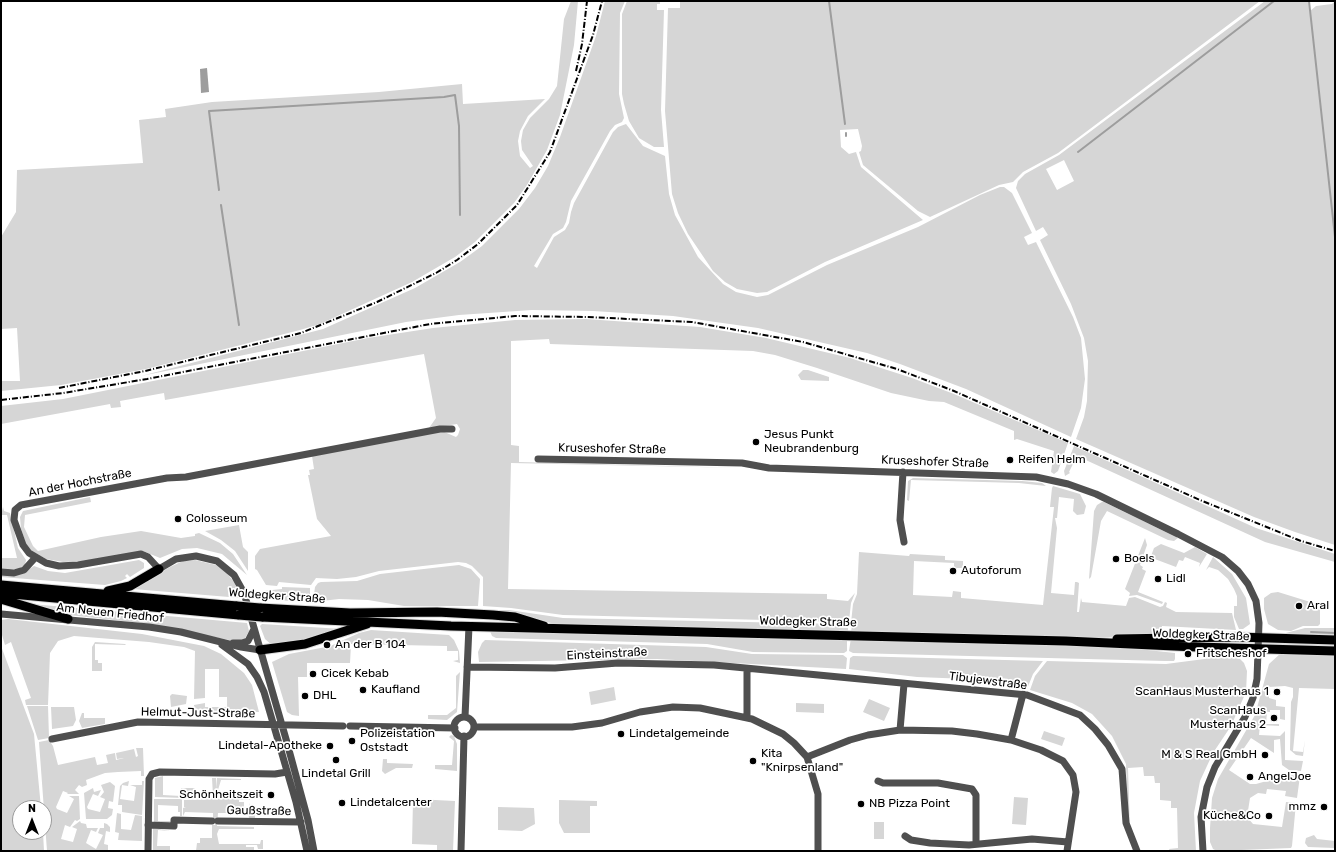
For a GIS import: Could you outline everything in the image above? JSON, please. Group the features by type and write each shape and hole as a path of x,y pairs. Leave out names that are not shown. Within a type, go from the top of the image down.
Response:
{"main road":[{"path":"99,594 130,586 159,569"},
{"name":"Woldegker Straße","path":"1,585 99,594 238,611"},
{"name":"Woldegker Straße","path":"1,593 238,611 469,614 515,617 531,620 549,628"},
{"path":"1,599 68,619"},
{"name":"Woldegker Straße","path":"261,612 374,622 469,626 1066,640 1335,651"},
{"path":"469,614 469,626"},
{"path":"260,650 305,644 374,622"},
{"name":"Woldegker Straße","path":"1066,640 1141,637 1259,637 1335,640"}],"street":[{"name":"An der Hochstraße","path":"35,558 23,546 19,534 14,516 14,510 18,506 167,478 186,478 440,429 452,429"},
{"name":"Kruseshofer Straße","path":"538,459 742,463 769,468 1036,477 1068,484 1105,498 1196,543 1230,563 1243,577 1253,593 1258,613 1259,637 1255,688 1249,708 1237,732 1215,767 1206,791 1201,817 1203,851"},
{"path":"903,472 900,520 904,542"},
{"path":"1,572 14,573 24,570 35,558 46,563 66,566 141,554 153,561 159,569 176,559 189,556 211,559 223,565 234,575 241,586 282,725 308,820 314,851"},
{"name":"Am Neuen Friedhof","path":"1,614 149,627 181,632 216,641"},
{"path":"464,717 469,626"},
{"path":"216,641 238,643 245,642 249,639 254,630"},
{"path":"216,641 260,650"},
{"path":"216,641 240,657 253,670 264,692 301,822 307,851"},
{"name":"Einsteinstraße","path":"467,667 555,668 618,663 714,665 748,670 847,677 904,684"},
{"path":"747,718 748,670"},
{"path":"900,730 904,684"},
{"name":"Tibujewstraße","path":"904,684 1023,694 1080,715 1095,728 1108,744 1122,769 1126,823 1137,851"},
{"path":"1011,740 1023,694"},
{"path":"474,727 572,727 602,723 640,712 673,707 700,708 747,718 771,727 783,734 794,743 807,758 818,794 818,851"},
{"path":"464,717 471,720 474,727 471,734 464,736 458,733 455,728 458,719 464,717"},
{"name":"Helmut-Just-Straße","path":"52,739 138,722 455,728"},
{"path":"807,758 850,740 868,735 900,730 952,731 1011,740 1053,755 1063,761 1073,775 1076,792 1067,851"},
{"path":"461,851 464,736"},
{"path":"148,851 149,779 154,773 275,774 287,772"},
{"path":"878,780 883,783 938,783 972,789 976,795 976,844"},
{"name":"Gaußstraße","path":"148,825 174,826 174,820 301,822"},
{"path":"905,836 912,840 976,844 1032,839 1068,842"}],"shaded area":[{"path":"571,1 578,1 574,45 560,115 547,150 527,185 514,203 475,242 455,257 412,282 320,324 300,330 146,369 61,385 1,391 1,381 20,381 17,328 1,329 1,237 16,212 17,170 143,163 139,120 166,117 165,109 212,102 379,92 462,84 463,104 545,99 528,116 520,131 518,141 520,156 530,168 533,166 522,150 521,141 523,130 530,118 549,99 557,86 564,19"},
{"path":"605,1 625,1 620,13 619,94 624,118 622,122 615,125 610,131 571,201 563,228 553,234 534,266 537,268 554,237 565,230 569,223 574,203 613,132 618,127 626,124 643,146 665,156 669,194 675,215 698,257 723,284 736,292 757,297 768,295 827,265 918,227 980,195 1000,187 1004,187 1012,193 1032,233 1024,237 1028,245 1036,242 1073,317 1081,338 1085,379 1081,408 1071,437 966,389 867,353 758,328 673,316 593,311 532,310 459,315 406,322 141,376 323,329 415,288 460,262 482,246 519,209 535,188 548,166 560,137 596,36"},
{"path":"627,1 660,1 660,4 657,4 657,10 664,10 661,110 664,147 654,147 639,138 629,121 624,104 622,94 622,14"},
{"path":"680,1 1260,1 1058,153 1023,172 1013,182 999,185 930,217 918,211 863,165 859,152 861,151 862,146 858,129 840,130 841,147 849,154 856,152 861,167 923,220 825,262 767,292 757,293 737,289 725,282 713,271 688,234 678,213 672,194 665,111 668,8 680,8"},
{"path":"1265,1 1309,1 1310,11 1316,6 1332,4 1335,1 1335,545 1254,517 1076,439 1084,417 1087,401 1088,361 1084,338 1071,304 1040,240 1048,235 1043,227 1036,231 1016,188 1018,181 1025,174 1059,155","holes":["1064,160 1074,181 1057,190 1046,169"]},
{"path":"207,68 209,92 201,93 200,69"},
{"path":"586,319 700,327 766,338 850,358 912,378 954,394 1068,443 1058,471 1054,474 1051,472 1054,451 1017,439 1014,440 1014,431 944,402 929,401 891,393 775,355 753,351 550,344 549,339 511,341 511,445 519,446 519,462 744,468 511,463 508,589 827,594 827,599 848,601 855,593 851,603 849,621 847,622 563,615 483,606 483,577 472,566 466,563 458,562 379,571 356,577 337,579 316,578 311,585 279,582 277,586 266,585 255,569 255,556 260,549 331,536 317,519 308,475 310,475 309,470 314,469 312,456 442,431 456,437 458,435 460,429 457,424 429,428 436,418 424,354 165,400 164,393 120,401 121,407 111,408 110,404 1,424 1,406 63,399 368,338 433,328 515,320"},
{"path":"803,370 808,370 829,377 829,381 801,380 798,375"},
{"path":"1074,446 1256,528 1335,554 1335,562 1265,542 1077,456 1069,472 1070,473 1065,476 1064,471"},
{"path":"913,478 1022,481 1042,483 1046,486 1019,483 911,480 909,501 907,500 908,481"},
{"path":"1053,486 1080,494 1086,506 1084,514 1077,515 1073,511 1074,499 1059,497 1057,518 1055,518 1057,528 1051,593 1074,595 1075,582 1079,583 1077,612 1079,612 1081,598 1082,602 1126,606 1129,598 1135,597 1160,607 1163,606 1165,602 1167,603 1166,607 1176,612 1232,613 1236,630 1162,626 1161,633 1097,638 851,632 852,625 855,623 851,623 853,604 857,594 859,552 909,556 910,554 945,556 945,560 963,561 963,568 954,568 954,563 914,561 913,595 952,597 953,591 961,592 961,598 1043,605 1054,507 1050,507"},
{"path":"90,497 91,502 25,515 24,527 33,546 38,551 101,537 141,531 181,538 195,536 195,534 199,533 220,543 233,554 247,575 222,554 197,548 182,549 160,558 143,551 85,561 63,562 46,559 32,551 26,544 21,529 20,517 23,511"},
{"path":"1102,502 1178,538 1174,541 1168,540 1107,511 1101,521 1091,577 1089,579 1094,511 1097,505"},
{"path":"3,507 4,511 10,513 18,548 26,560 25,565 18,569 1,570 1,558 17,558 7,515 1,515"},
{"path":"239,525 243,547 248,552 248,571 235,551 221,540 205,531"},
{"path":"1145,538 1147,545 1140,565 1143,567 1142,569 1146,571 1138,592 1163,602 1162,604 1137,595 1129,596 1130,593 1125,589"},
{"path":"1161,544 1184,553 1195,547 1207,554 1199,567 1200,563 1185,557 1183,561 1179,560 1176,567 1152,558 1148,564 1154,548"},
{"path":"1213,557 1232,574 1246,598 1250,624 1243,629 1239,629 1234,617 1234,606 1237,606 1237,596 1228,579 1218,570 1209,567 1206,570"},
{"path":"139,560 144,563 144,568 130,577 127,574 125,576 127,578 121,581 105,585 1,577 1,575 25,572 34,566 48,571 65,573"},
{"path":"195,560 216,565 226,572 234,582 241,598 133,589 170,567 183,561"},
{"path":"459,565 471,569 480,579 478,606 404,606 368,600 339,599 313,602 315,587 321,582 357,581 380,574"},
{"path":"282,587 310,588 310,602 257,599 259,593 263,591 282,589"},
{"name":"Aral","path":"1278,592 1320,605 1320,624 1318,626 1303,626 1291,631 1278,630 1268,624 1264,609 1264,598 1271,593"},
{"path":"31,604 247,623 249,631 244,640 234,641 150,624 69,615"},
{"path":"509,610 563,618 838,624 838,627 848,628 848,631 555,624 516,612 492,611"},
{"path":"8,619 142,634 204,646 221,654 244,673 252,685 259,712 194,710 194,705 205,703 205,707 227,707 227,697 219,697 219,669 205,669 205,698 194,699 195,651 184,647 149,642 74,636 58,641 50,653 48,705 26,705 25,700 31,698 11,642 5,645 2,635 1,620"},
{"path":"262,624 342,629 305,641 273,646 265,639 260,626"},
{"path":"1305,628 1335,628 1335,635 1282,634"},
{"path":"371,630 449,635 454,640 459,651 460,663 453,661 458,660 458,651 447,651 447,646 351,644 350,663 307,663 307,677 298,677 299,716 292,715 287,712 272,662 289,654 326,648 359,633"},
{"path":"490,631 847,638 847,651 844,653 753,652 707,644 496,638 492,636"},
{"path":"851,638 1101,645 1175,653 1175,659 1174,661 1165,661 853,653 849,651"},
{"path":"485,640 706,647 752,654 843,655 847,658 846,669 657,659 479,662 478,652"},
{"path":"95,642 126,645 95,644 95,660 98,660 98,663 102,663 102,671 92,671 92,647"},
{"path":"1,646 34,734 40,800 12,800 12,840 43,840 44,851 1,851"},
{"path":"1281,653 1335,655 1335,689 1299,688 1293,751 1303,752 1305,740 1303,756 1296,755 1290,750 1291,702 1293,697 1293,688 1285,686 1269,687 1269,698 1276,700 1276,706 1285,707 1285,720 1280,719 1280,710 1270,710 1270,712 1267,712 1266,724 1279,724 1279,726 1260,725 1259,735 1280,736 1285,731 1285,760 1303,761 1301,771 1289,770 1282,765 1280,739 1274,740 1274,753 1251,738 1229,770 1250,784 1256,784 1288,775 1300,776 1297,798 1285,796 1286,791 1267,789 1266,794 1258,793 1250,798 1247,817 1253,824 1282,827 1286,802 1296,803 1292,846 1291,848 1217,851 1213,849 1210,842 1210,828 1212,798 1218,779 1255,715 1269,664"},
{"path":"853,656 1043,661 1033,674 1027,689 994,680 917,677 849,669 850,658"},
{"path":"1212,658 1234,658 1240,659 1244,663 1247,671 1246,692 1231,726 1213,753 1200,781 1194,813 1196,851 1170,851 1169,849 1178,848 1177,808 1171,808 1171,801 1160,800 1160,783 1155,783 1154,776 1144,776 1143,767 1128,768 1130,831 1128,823 1126,764 1112,736 1092,714 1072,703 1030,690 1035,676 1047,661 1166,664"},
{"path":"460,672 457,712 447,720 428,719 428,715 447,715 456,708 456,676"},
{"path":"614,687 616,700 591,705 589,692"},
{"path":"172,694 187,696 186,704 171,707 170,696"},
{"path":"869,699 890,708 884,721 863,712"},
{"path":"796,703 824,704 824,713 796,712"},
{"path":"27,706 48,706 49,738 38,740"},
{"path":"51,707 74,707 76,720 73,726 52,729"},
{"path":"82,713 84,713 84,718 105,718 105,724 82,728 79,721"},
{"path":"1044,731 1065,738 1062,746 1041,739"},
{"path":"451,735 454,736 457,744 457,771 435,769 435,765 452,765 454,741 449,737"},
{"path":"49,740 53,746 58,765 95,757 97,765 108,763 106,755 115,753 116,760 124,758 117,759 116,753 134,749 136,757 138,756 136,748 143,748 144,776 141,776 141,771 105,773 86,780 87,785 82,787 79,785 75,790 79,794 67,794 68,793 63,791 56,807 57,809 67,813 74,799 69,796 79,796 80,819 77,821 75,820 70,827 65,825 61,839 73,842 77,829 72,827 80,821 81,823 86,824 87,828 98,828 96,832 91,830 86,843 96,849 103,835 98,833 100,828 104,828 104,823 110,827 110,832 106,831 104,844 108,845 108,851 47,851 46,840 52,840 52,800 43,800 39,742"},
{"path":"383,759 387,759 387,763 413,764 412,768 396,768 385,774 382,771"},
{"path":"163,776 163,795 181,796 181,788 195,788 195,796 213,796 212,778 216,778 216,797 213,799 155,797 155,778"},
{"path":"217,778 241,779 221,780 218,790 220,790 220,795 248,795 248,791 254,791 250,793 250,800 239,800 239,802 244,802 244,807 249,807 250,803 250,807 254,807 255,815 255,818 249,818 248,813 218,813 217,826 254,827 254,829 219,829 217,834 219,844 260,844 261,840 263,840 263,849 258,849 257,845 246,845 246,847 254,847 254,851 196,851 197,843 200,843 200,838 212,838 212,825 215,825 215,822 213,822 213,813 185,812 183,816 183,808 186,807 184,807 184,800 215,799"},
{"path":"129,781 128,786 122,785 120,799 134,801 136,787 130,785 142,785 142,781 144,781 142,815 122,812 122,805 118,805 120,786"},
{"path":"110,782 115,786 113,802 109,801 108,808 113,809 112,815 107,819 86,819 84,793 93,788 94,792 101,790 98,796 93,794 87,807 88,809 100,812 105,799 100,797 104,792 101,785"},
{"path":"1014,797 1028,798 1026,825 1012,824"},
{"path":"154,799 182,799 182,816 180,816 180,812 178,812 178,806 158,805 158,821 171,821 169,823 154,823"},
{"path":"415,799 455,801 453,851 437,851 437,845 412,844 413,801"},
{"path":"559,800 597,801 597,806 590,806 590,833 564,833 559,823"},
{"path":"498,807 534,808 535,824 522,831 498,830"},
{"path":"117,813 121,814 121,829 131,830 135,815 142,816 142,841 118,840 119,833 115,832"},
{"path":"874,822 884,822 884,839 874,839"},
{"path":"153,828 170,831 158,830 157,846 170,846 170,851 153,851"},
{"path":"1314,835 1317,839 1335,841 1335,848 1308,847 1305,843 1306,838"}],"waterway":[{"path":"829,1 845,124"},
{"path":"1078,152 1274,1"},
{"path":"1309,1 1335,237"},
{"path":"219,190 209,111 444,97 455,95 459,126 460,215"},
{"path":"221,205 239,325"},
{"path":"1311,632 1335,633"}],"railway":[{"path":"576,71 582,44 587,1"},
{"path":"59,388 145,371 301,333 377,302 436,273 457,260 478,244 517,205 550,152 593,35 602,1"},
{"path":"1,400 63,393 147,379 430,324 515,316 587,317 692,322 803,342 897,369 954,391 1200,500 1301,541 1335,551"}],"place":[{"name":"Jesus Punkt Neubrandenburg","path":"756,442"},
{"name":"Reifen Helm","path":"1010,460"},
{"name":"Colosseum","path":"178,519"},
{"name":"Boels","path":"1116,559"},
{"name":"Autoforum","path":"953,571"},
{"name":"Lidl","path":"1158,579"},
{"name":"Aral","path":"1299,606"},
{"name":"An der B 104","path":"327,645"},
{"name":"Fritscheshof","path":"1188,654"},
{"name":"Cicek Kebab","path":"313,674"},
{"name":"Kaufland","path":"363,690"},
{"name":"ScanHaus Musterhaus 1","path":"1277,692"},
{"name":"DHL","path":"305,696"},
{"name":"ScanHaus Musterhaus 2","path":"1274,718"},
{"name":"Lindetalgemeinde","path":"621,734"},
{"name":"Polizeistation Oststadt","path":"352,741"},
{"name":"Lindetal-Apotheke","path":"330,746"},
{"name":"M & S Real GmbH","path":"1265,755"},
{"name":"Lindetal Grill","path":"336,760"},
{"name":"Kita \"Knirpsenland\"","path":"753,761"},
{"name":"AngelJoe","path":"1250,777"},
{"name":"Schönheitszeit","path":"271,795"},
{"name":"Lindetalcenter","path":"342,803"},
{"name":"NB Pizza Point","path":"861,804"},
{"name":"mmz","path":"1324,807"},
{"name":"Küche&Co","path":"1269,816"}]}
